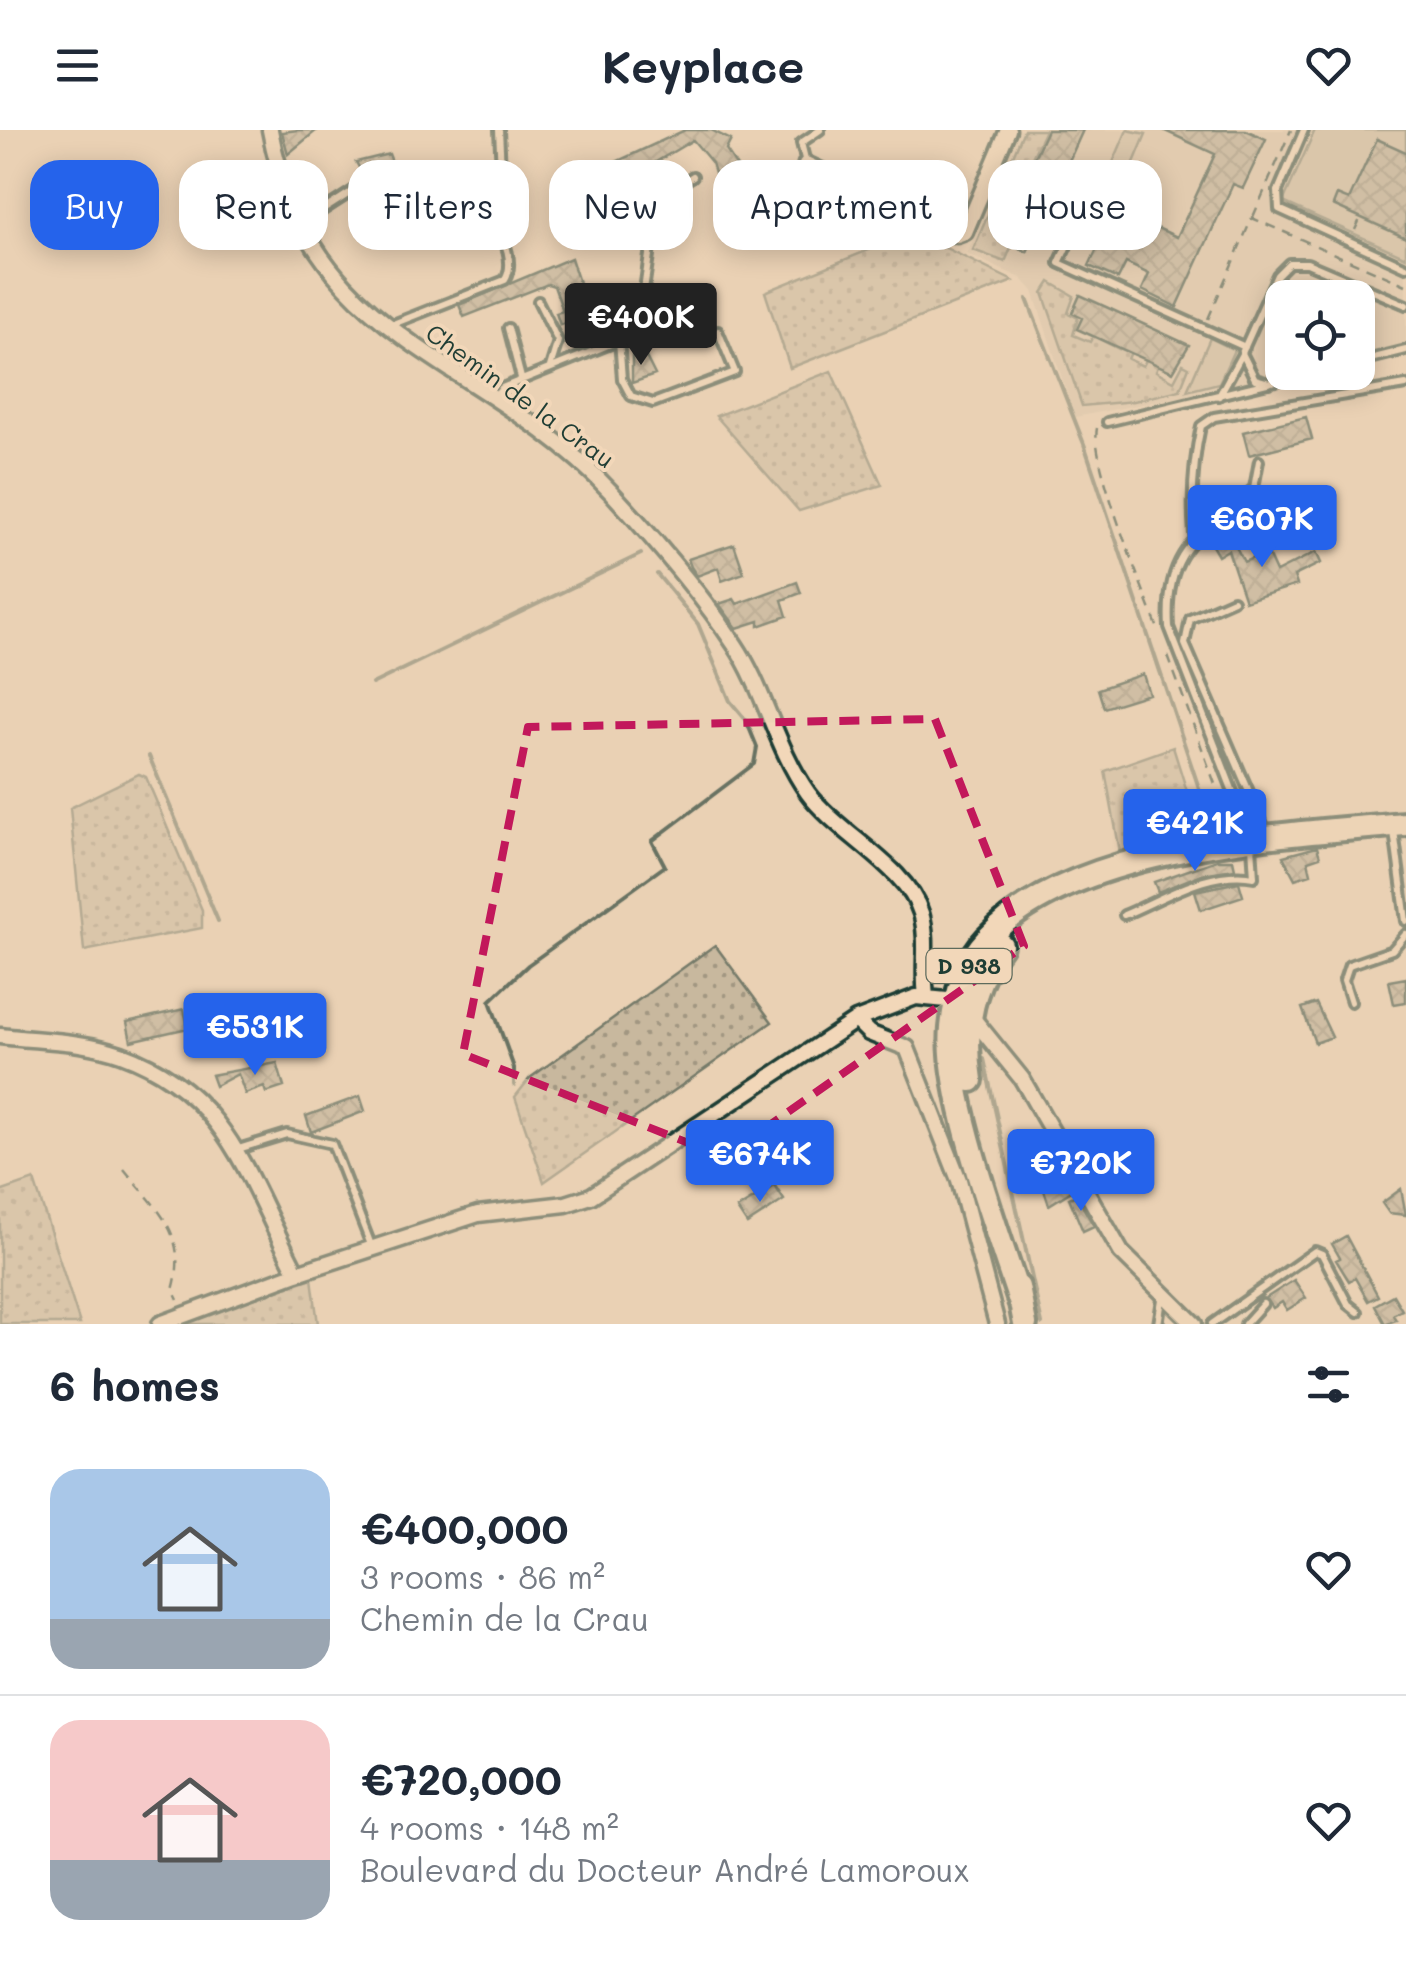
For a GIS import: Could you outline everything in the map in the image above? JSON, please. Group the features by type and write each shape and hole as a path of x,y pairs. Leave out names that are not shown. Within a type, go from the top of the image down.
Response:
{"main road":[{"name":"D 938","path":"1023,1312 969,1067 962,979 985,940 1020,910 1088,878 1145,861 1260,838 1400,824"},
{"name":"D 938","path":"1023,1312 962,1106 952,1046 963,1008 999,946 1025,921 1060,899 1145,861"}],"street":[{"name":"Chemin de la Crau","path":"270,130 278,160"},
{"path":"968,225 1008,130"},
{"name":"Chemin de la Crau","path":"319,250 341,284 387,326 572,456 610,490 736,646 777,743 806,790 833,822 900,880 920,908 926,996"},
{"path":"160,1324 370,1245 478,1214 566,1204 591,1196 856,1020 906,999 926,996 963,1008 1022,1078 1121,1252 1194,1324"},
{"path":"856,1020 869,1033 907,1048 959,1180 997,1324"},
{"path":"0,1036 66,1041 119,1054 158,1071 194,1095 219,1120 297,1272"}],"lane":[{"path":"387,326 494,285 509,274 510,258 489,206 501,170 498,130"},
{"path":"805,160 801,143 820,130"},
{"path":"1304,130 1278,191 1279,208 1406,267"},
{"path":"494,400 502,388 521,378 634,331 640,318 650,250"},
{"path":"1065,250 1059,263 1244,350 1255,379 1265,382"},
{"path":"1219,396 1277,274 1289,263 1307,263 1406,305"},
{"path":"538,301 558,342 550,367"},
{"path":"508,328 521,378"},
{"path":"620,340 622,379 631,396 652,403 734,372 718,331"},
{"path":"1375,358 1406,350"},
{"path":"1106,422 1265,384"},
{"path":"1194,536 1192,504 1201,426 1214,417 1406,385"},
{"path":"1259,461 1254,488 1194,536 1172,572 1169,627 1260,838"},
{"path":"1124,915 1201,882 1236,874 1254,877 1260,838 1185,644 1190,620 1233,600"},
{"path":"1400,824 1406,921"},
{"path":"1351,1002 1344,980 1349,965 1392,950 1406,934"},
{"path":"235,1150 287,1134 332,1144 370,1245"},
{"path":"1212,1324 1316,1251 1322,1254 1348,1304 1358,1312"},
{"path":"1158,1324 1163,1292"},
{"path":"1245,1324 1263,1304"}],"path":[{"path":"1252,218 1291,130"},
{"path":"124,1169 177,1240 180,1266 174,1290 178,1301 203,1309"}],"highlighted area":[{"path":"935,719 1024,946 724,1157 463,1054 528,727"}],"shaded area":[{"path":"1020,130 1406,130 1406,352 1375,358 1375,280 1265,280 1265,380 1075,417 1033,291 1021,278 967,254 988,205 988,250 1162,250 1162,160 1007,160"}],"green space":[{"path":"1024,130 1045,130 1031,160 1011,160"},
{"path":"1127,130 1146,134 1135,160 1114,160"},
{"path":"1315,130 1406,130 1406,257 1283,202"},
{"path":"988,215 988,250 1010,250 1005,262 973,250"},
{"path":"869,250 950,250 1013,281 790,368 765,292"},
{"path":"1050,282 1074,296 1068,313 1078,318 1073,335 1090,342 1098,326 1103,328 1099,339 1119,349 1125,338 1135,343 1128,359 1143,366 1151,350 1162,355 1156,371 1174,381 1183,364 1189,367 1180,390 1134,401 1082,406 1043,293"},
{"path":"1210,338 1234,350 1219,383 1187,391"},
{"path":"831,371 882,485 799,511 716,416"},
{"path":"1173,747 1196,820 1120,852 1105,771"},
{"path":"139,774 146,777 202,910 202,928 84,951 70,808"},
{"path":"715,945 772,1022 544,1182 515,1097 530,1078"},
{"path":"34,1180 80,1324 0,1324 0,1192"},
{"path":"312,1278 318,1324 182,1324"}],"building":[{"path":"317,130 288,154 282,132"},
{"path":"685,130 711,130 731,140 726,150 732,160 713,160 713,166 693,140 659,160 620,160"},
{"path":"1047,130 1083,130 1069,160 1033,160"},
{"path":"1163,130 1246,130 1266,139 1243,188 1233,184 1177,307 1142,290 1149,274 1126,263 1118,279 1089,266 1097,250 1162,250 1162,230 1177,237 1215,154"},
{"path":"1377,139 1406,152 1406,238 1333,205 1337,195 1349,200"},
{"path":"389,154 391,160 364,160"},
{"path":"571,258 582,292 589,289 593,301 574,308 578,318 560,325 556,313 563,311 554,286 548,284 464,317 459,305"},
{"path":"1080,295 1189,345 1173,372 1077,329 1082,318 1072,313"},
{"path":"701,309 709,328 691,336 688,330 654,349 648,333"},
{"path":"632,353 644,353 655,375 632,383"},
{"path":"1306,417 1312,439 1249,455 1243,432"},
{"path":"1227,530 1244,562 1267,552 1276,572 1316,552 1321,563 1294,576 1297,585 1245,601 1228,550 1218,556 1211,544"},
{"path":"734,544 744,573 722,581 718,568 697,576 688,559"},
{"path":"797,582 801,593 782,600 787,616 759,626 759,621 737,628 719,604 734,599 737,604"},
{"path":"1143,674 1149,694 1104,708 1098,689"},
{"path":"1317,847 1320,857 1308,861 1311,874 1295,879 1283,856"},
{"path":"1217,860 1233,860 1235,869 1202,874 1158,892 1154,882"},
{"path":"1239,882 1243,896 1201,910 1195,891"},
{"path":"1406,978 1406,1002 1394,1004 1389,981"},
{"path":"1316,1003 1332,1037 1315,1043 1302,1008"},
{"path":"184,1009 188,1028 131,1041 127,1022"},
{"path":"277,1063 284,1087 266,1093 264,1087 245,1094 238,1074 215,1086 211,1075"},
{"path":"360,1096 365,1111 311,1132 306,1116"},
{"path":"1061,1169 1073,1190 1049,1205 1041,1181"},
{"path":"775,1186 784,1200 747,1224 737,1209"},
{"path":"1401,1189 1406,1215 1389,1213 1382,1203"},
{"path":"1076,1195 1094,1226 1083,1231 1069,1198"},
{"path":"1346,1236 1378,1296 1368,1301 1355,1278 1349,1281 1336,1260 1340,1258 1332,1244"},
{"path":"1294,1280 1306,1298 1287,1310 1282,1302 1273,1308 1266,1298"},
{"path":"1393,1295 1402,1310 1393,1315 1396,1320 1385,1324 1375,1305"}],"waterway":[{"path":"1027,299 1084,444 1212,827"},
{"path":"372,684 641,554"},
{"path":"514,1085 514,1068 490,1001 528,965 665,866 652,841 754,764 757,747 746,720 730,701 698,624 657,574"},
{"path":"149,756 218,921"},
{"path":"984,1059 1042,1324"}]}
